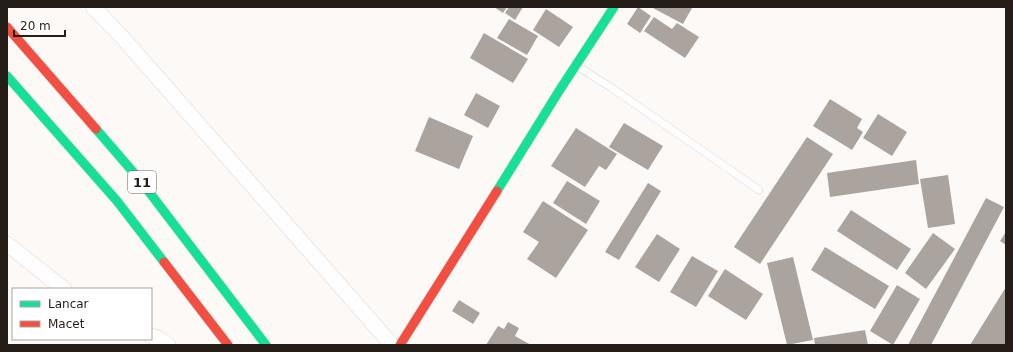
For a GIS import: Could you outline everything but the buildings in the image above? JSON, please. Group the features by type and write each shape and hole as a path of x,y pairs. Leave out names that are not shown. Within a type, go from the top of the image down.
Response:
{"main road":[{"path":"400,345 575,65 614,7"},
{"name":"11","path":"7,27 140,180 266,345"},
{"name":"11","path":"7,76 117,201 228,345"}],"street":[{"path":"93,7 122,37 392,345"},
{"path":"7,244 63,288"},
{"path":"152,336 158,338 168,345"}],"lane":[{"path":"575,65 612,88 759,190"}],"traffic: fast":[{"path":"497,191 559,91 614,7"},
{"path":"7,76 117,201 164,262"},
{"path":"96,129 140,180 266,345"}],"traffic: jam":[{"path":"7,27 96,129"},
{"path":"400,345 497,191"},
{"path":"164,262 228,345"}]}
